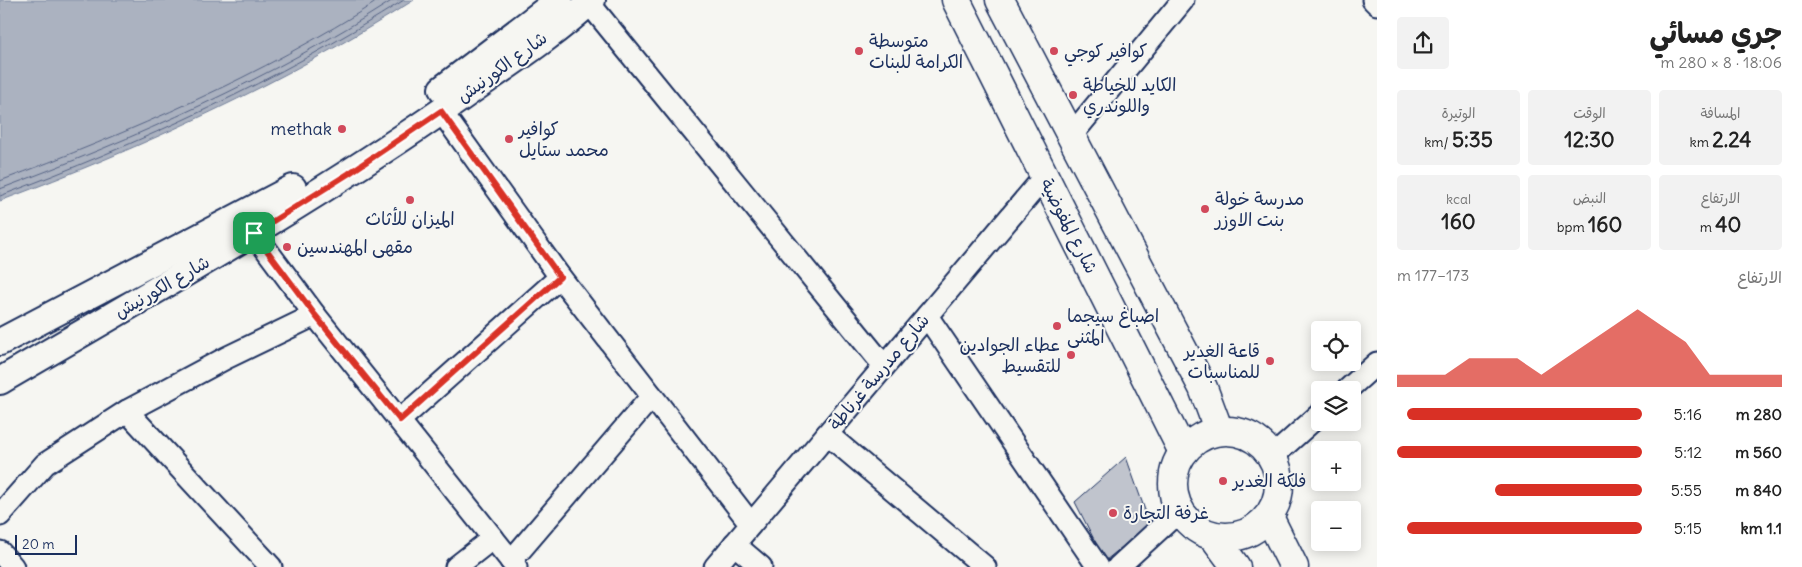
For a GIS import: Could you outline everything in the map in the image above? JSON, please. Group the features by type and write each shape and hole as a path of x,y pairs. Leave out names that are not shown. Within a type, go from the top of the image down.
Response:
{"main road":[{"name":"شارع المفوضية","path":"956,0 1183,452"},
{"path":"1000,0 1203,388 1219,430"},
{"path":"1219,430 1240,432 1258,441 1272,457 1279,476 1278,498 1269,516 1253,530 1233,537 1212,536 1194,527 1180,511 1173,492 1174,470 1183,452 1199,438 1219,430"},
{"path":"1269,516 1294,567"},
{"path":"1212,536 1236,567"}],"street":[{"name":"شارع الكورنيش","path":"0,342 275,199 359,147 440,91 559,0"},
{"path":"1070,137 1182,0"},
{"path":"1373,0 1377,4"},
{"name":"شارع الكورنيش","path":"0,382 254,233 348,174 441,111 591,2"},
{"path":"591,2 884,366"},
{"path":"441,111 560,277 751,524"},
{"name":"شارع مدرسة غرناطة","path":"714,567 1044,177"},
{"path":"254,233 315,315 514,564 652,396"},
{"path":"400,420 560,277"},
{"path":"77,302 92,327"},
{"path":"0,515 45,464 127,411 226,358 315,315"},
{"path":"927,316 1098,567"},
{"path":"1357,381 1377,363"},
{"path":"127,411 271,567"},
{"path":"1272,457 1311,422"},
{"path":"827,434 985,567"},
{"path":"1118,567 1180,511"},
{"path":"456,567 493,538"},
{"path":"734,544 761,567"},
{"path":"0,552 13,567"}],"water":[{"path":"0,0 414,0 314,59 212,111 160,136 0,201"}],"building":[{"name":"غرفة التجارة","path":"1126,457 1150,524 1105,561 1075,502"}],"place":[{"name":"متوسطة الكرامة للبنات","path":"859,51"},
{"name":"كوافير كوجي","path":"1054,51"},
{"name":"الكايد للخياطة واللوندري","path":"1073,95"},
{"name":"methak","path":"342,129"},
{"name":"كوافير محمد ستايل","path":"509,139"},
{"name":"الميزان للأثاث","path":"410,200"},
{"name":"مدرسة خولة بنت الاوزر","path":"1205,209"},
{"name":"مقهى المهندسين","path":"287,247"},
{"name":"اصباغ سيجما المثنى","path":"1057,326"},
{"name":"عطاء الجوادين للتقسيط","path":"1071,355"},
{"name":"قاعة الغدير للمناسبات","path":"1270,361"},
{"name":"فلكة الغدير","path":"1223,481"},
{"name":"غرفة التجارة","path":"1113,513"}],"route":[{"path":"441,111 560,277 400,420 315,315 254,233 348,174 441,111"}]}
